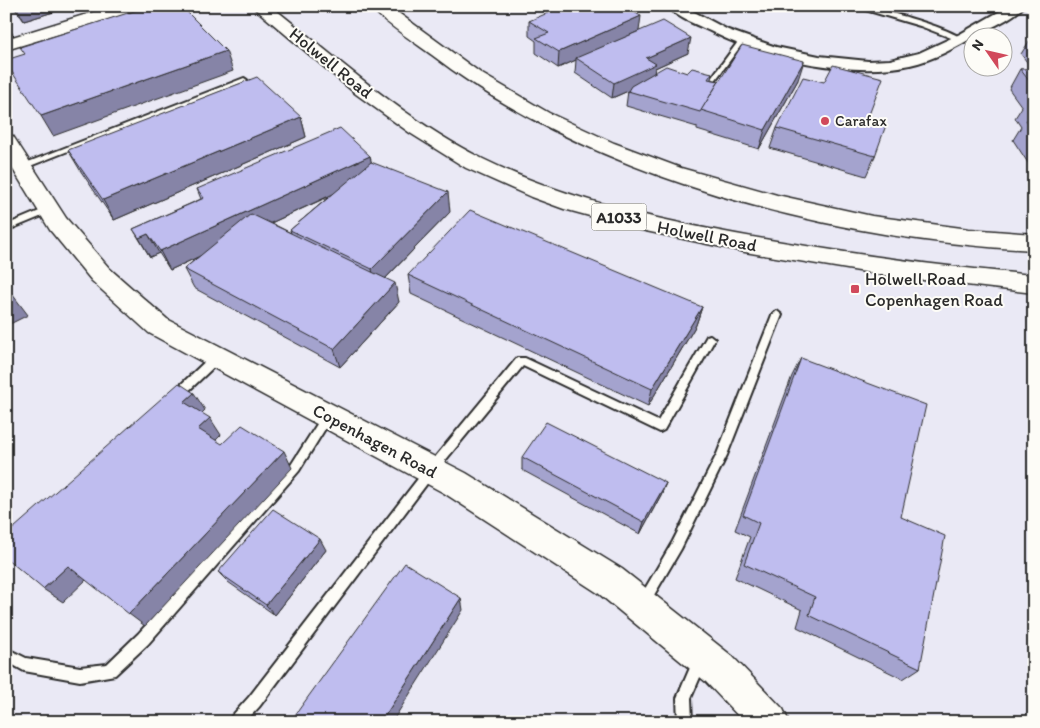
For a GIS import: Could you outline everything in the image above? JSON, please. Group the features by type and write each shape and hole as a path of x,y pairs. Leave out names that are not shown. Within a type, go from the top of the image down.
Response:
{"main road":[{"path":"9,40 132,6"},
{"name":"Holwell Road","path":"260,6 365,92 411,125 474,164 544,194 636,221 852,263 1034,284"},
{"path":"378,6 475,78 509,100 581,137 670,172 746,195 842,219 942,234 1034,242"},
{"name":"Copenhagen Road","path":"6,140 58,224 101,275 158,326 455,483 610,581 719,669 770,722"}],"street":[{"path":"673,6 730,36 761,47 822,60 878,66 908,61 961,40 1018,6"}],"lane":[{"path":"855,6 940,30 961,40"},
{"path":"709,85 742,40"},
{"path":"22,166 244,80"},
{"path":"6,228 49,210"},
{"path":"642,606 677,545 722,455 778,315"},
{"path":"236,722 254,702 431,470 521,362 660,427 710,339"},
{"path":"166,405 217,357"},
{"path":"6,654 24,664 80,674 110,670 143,640 295,468 328,416"},
{"path":"685,722 684,698 703,656"}],"shaded area":[{"path":"6,6 1034,6 1034,722 6,722"}],"building":[{"path":"150,6 170,6 171,8 181,6 226,51 41,116 6,63 6,60 25,54 20,47"},
{"path":"564,6 623,6 641,16 559,52 536,38 549,33 529,21"},
{"path":"663,21 691,38 646,58 656,64 614,83 576,58"},
{"path":"742,45 804,61 765,130 701,110"},
{"name":"Carafax","path":"833,65 883,78 867,120 886,125 875,156 777,128 803,77 824,82"},
{"path":"666,66 687,73 692,68 712,73 708,79 719,81 700,112 628,91 631,86"},
{"path":"1020,69 1034,69 1034,87"},
{"path":"257,77 301,117 103,200 68,150"},
{"path":"1034,98 1034,107 1028,99"},
{"path":"1026,120 1034,120 1034,132"},
{"path":"340,128 370,156 160,251 148,234 139,238 133,229 204,198 197,189"},
{"path":"371,162 448,192 372,269 290,230"},
{"path":"470,210 702,307 652,389 408,275"},
{"path":"251,214 395,283 334,349 184,269"},
{"path":"6,288 12,296 6,299"},
{"path":"801,358 926,405 901,517 945,536 920,668 809,615 815,597 744,564 759,523 743,515"},
{"path":"179,383 194,393 184,402 210,418 198,429 222,444 242,425 284,451 129,614 68,566 43,589 6,558 6,535"},
{"path":"546,422 666,483 644,522 522,457"},
{"path":"273,509 320,539 266,605 218,572"},
{"path":"405,563 461,598 381,722 290,722"}],"place":[{"name":"Carafax","path":"825,121"},
{"name":"Holwell Road Copenhagen Road","path":"855,289"}]}
